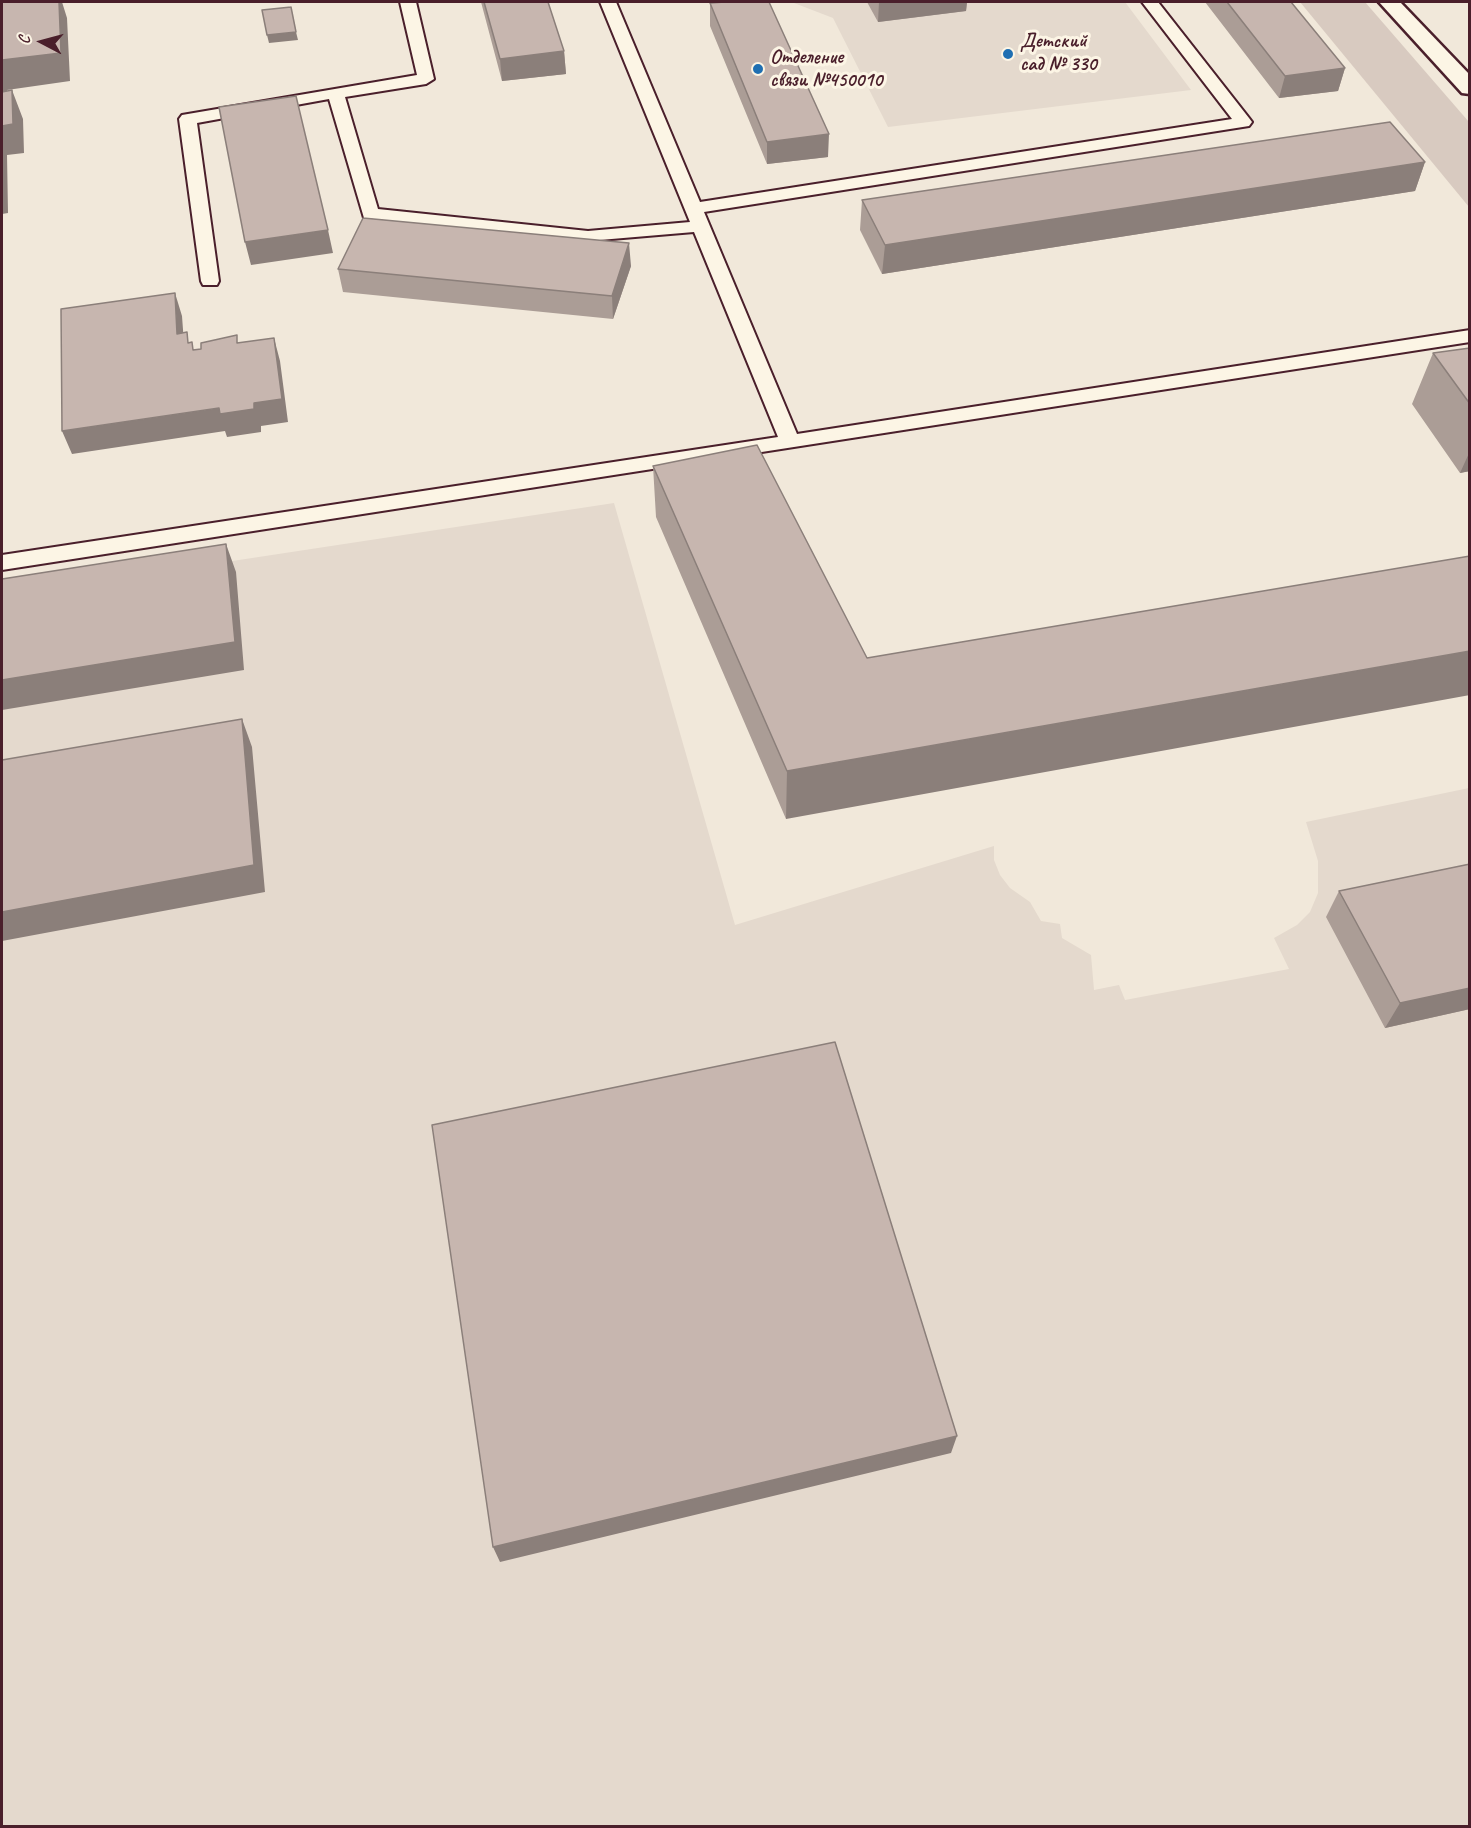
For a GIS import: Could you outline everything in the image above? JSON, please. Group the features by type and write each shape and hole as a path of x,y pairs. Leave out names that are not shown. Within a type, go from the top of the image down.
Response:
{"street":[{"path":"1389,2 1470,88"}],"lane":[{"path":"210,281 188,119 426,79 408,2"},
{"path":"608,2 790,442"},
{"path":"693,208 1243,122 1150,2"},
{"path":"336,93 370,214 588,237 701,226"},
{"path":"2,563 1470,336"}],"shaded area":[{"name":"Детский сад № 330","path":"760,2 1125,2 1191,90 888,127 833,18 794,3"},
{"path":"1300,2 1365,2 1469,122 1469,207"},
{"path":"614,503 735,925 994,846 994,860 1000,875 1010,888 1030,902 1041,921 1060,924 1062,938 1091,955 1094,990 1119,985 1125,1000 1289,969 1274,938 1297,925 1310,912 1318,893 1318,861 1306,822 1469,788 1469,1826 2,1826 2,596"}],"building":[{"path":"2,2 59,2 61,53 2,60"},
{"path":"484,2 548,2 564,51 500,59"},
{"path":"769,2 829,134 767,142 710,3"},
{"path":"1227,2 1291,2 1345,68 1285,76"},
{"path":"291,7 296,32 267,35 262,10"},
{"path":"12,90 13,124 2,126 2,92"},
{"path":"296,96 328,230 245,242 219,107"},
{"path":"1390,122 1425,162 885,245 862,200"},
{"path":"363,218 629,243 612,296 338,269"},
{"path":"175,293 177,334 187,332 188,343 192,342 193,350 201,349 201,343 237,335 237,343 274,338 282,399 254,403 254,409 220,414 219,408 62,431 61,309"},
{"path":"1470,348 1470,404 1433,353"},
{"path":"757,445 867,658 1470,556 1470,651 787,771 653,466"},
{"path":"226,544 235,642 2,680 2,579"},
{"path":"242,719 254,865 2,912 2,760"},
{"path":"1470,864 1470,988 1400,1003 1339,891"},
{"path":"835,1042 957,1436 493,1547 432,1125"}],"place":[{"name":"Детский сад № 330","path":"1008,54"},
{"name":"Отделение связи №450010","path":"758,69"}]}
